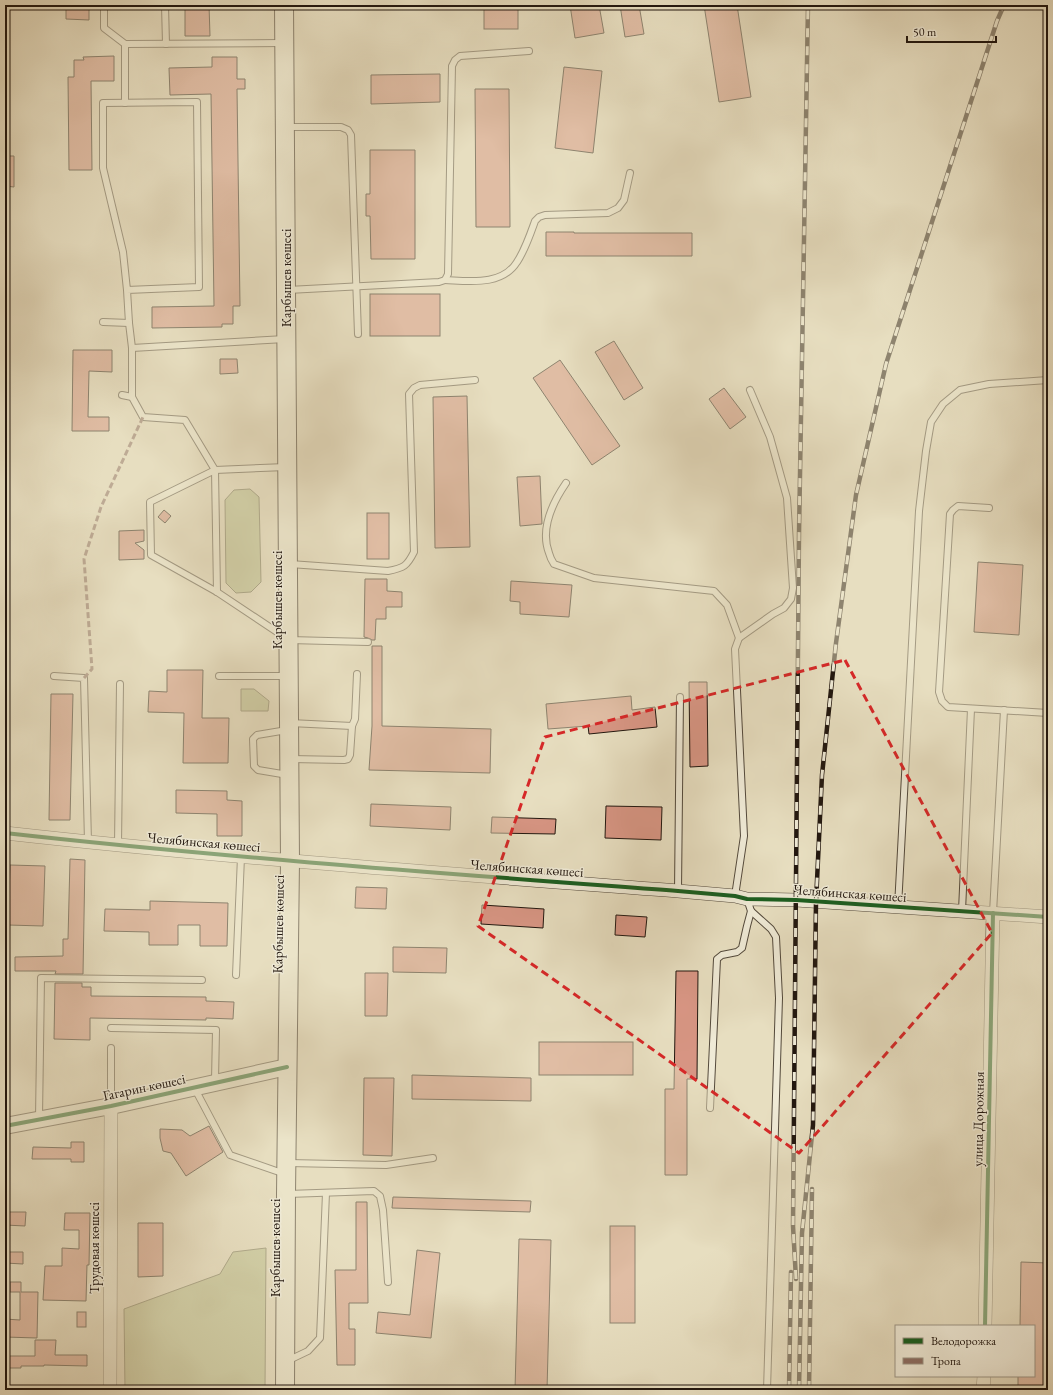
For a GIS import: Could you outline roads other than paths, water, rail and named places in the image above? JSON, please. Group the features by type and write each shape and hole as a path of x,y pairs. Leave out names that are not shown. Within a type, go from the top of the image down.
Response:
{"main road":[{"name":"Карбышев көшесі","path":"284,5 290,861 285,1390"}],"street":[{"name":"Челябинская көшесі","path":"5,833 241,857 678,891 741,898 796,900 1048,917"},
{"name":"улица Дорожная","path":"984,1325 993,913"},
{"name":"Гагарин көшесі","path":"5,1126 111,1106 287,1067"},
{"name":"Трудовая көшесі","path":"110,1390 111,1106"},
{"path":"983,1390 984,1377"}],"lane":[{"path":"104,5 104,28 125,44 285,43"},
{"path":"165,5 166,44"},
{"path":"125,44 125,103"},
{"path":"445,280 448,274 452,66 454,60 460,56 529,51"},
{"path":"127,290 199,287 197,102 102,103 103,168 123,252 132,348 132,397 143,417 185,420 215,470 217,592"},
{"path":"286,127 341,128 348,130 351,135 358,334"},
{"path":"286,290 439,282 445,280 479,281 494,279 507,273 517,263 535,222 539,217 545,215 608,213 618,208 624,200 630,173"},
{"path":"103,322 129,323"},
{"path":"132,348 287,339"},
{"path":"288,564 388,571 401,568 409,562 414,552 409,394 414,388 420,385 475,380"},
{"path":"898,907 918,511 931,422 943,404 960,390 989,384 1048,380"},
{"path":"750,390 770,437 787,498 793,588 791,599 784,608 739,638 735,649 744,836 741,898 751,911 771,929 776,937 779,998 767,1390"},
{"path":"122,395 132,397"},
{"path":"288,467 215,470 150,502 151,555 217,592 288,640 368,642"},
{"path":"566,483 552,508 546,529 548,553 554,564 594,578 714,591 727,605 739,638"},
{"path":"989,508 958,506 950,514 939,692 942,701 948,707 1048,713"},
{"path":"352,726 289,727 257,735 254,739 254,766 258,770 348,759 350,755 352,726 355,719 357,674"},
{"path":"54,676 84,678 88,842"},
{"path":"219,676 289,676"},
{"path":"118,845 120,684"},
{"path":"678,891 680,697"},
{"path":"962,912 971,709"},
{"path":"993,913 1004,710"},
{"path":"236,975 241,857"},
{"path":"710,1108 717,959 722,955 737,952 742,948 751,911"},
{"path":"39,1120 41,978 202,980"},
{"path":"110,1028 216,1030 215,1083"},
{"path":"111,1048 111,1106"},
{"path":"194,1087 230,1155 286,1169 386,1165 432,1158"},
{"path":"286,1194 374,1191 380,1196 383,1210 388,1282"},
{"path":"285,1361 308,1351 320,1338 326,1193"}],"railway":[{"path":"796,1279 793,1226 799,534 808,5"},
{"path":"799,1390 802,1233 813,1125 816,902 822,775 836,643 856,495 886,364 997,21 1004,5"},
{"path":"809,1390 812,1189"},
{"path":"789,1390 791,1272"}]}
